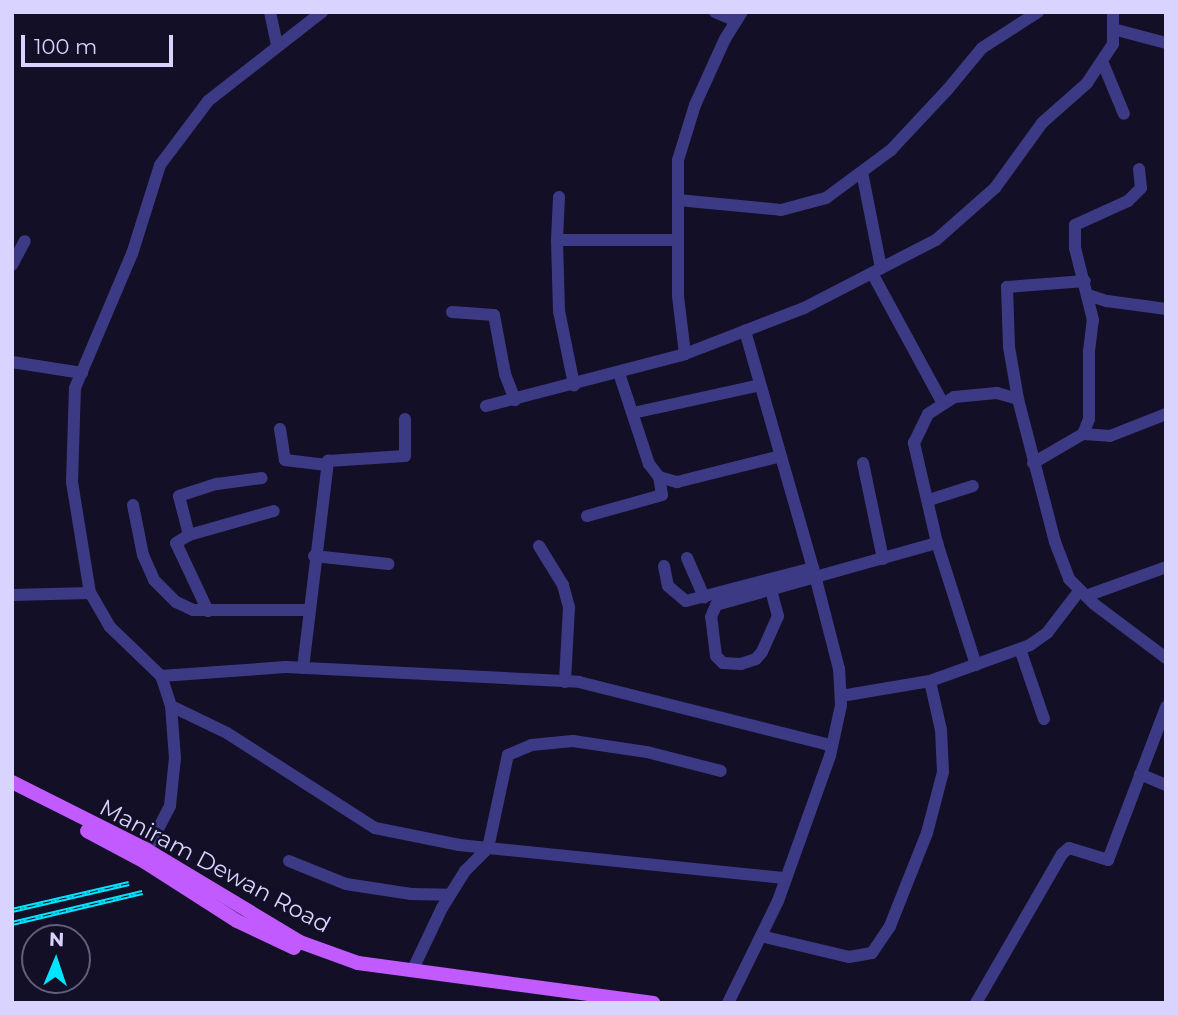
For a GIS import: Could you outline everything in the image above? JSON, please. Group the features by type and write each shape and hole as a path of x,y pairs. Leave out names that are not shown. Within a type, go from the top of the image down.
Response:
{"main road":[{"name":"Maniram Dewan Road","path":"12,782 147,850 300,942 358,963 653,1003"},
{"name":"Maniram Dewan Road","path":"12,791 145,862 237,921 300,951 358,973 590,1003"}],"street":[{"path":"270,12 277,46"},
{"path":"147,850 170,806 175,758 171,706 161,676 110,627 89,593 72,482 75,388 132,254 160,165 208,101 322,12"},
{"path":"685,354 678,296 678,160 695,105 739,17 715,12"},
{"path":"678,200 781,210 826,198 891,150 982,48 1038,12"},
{"path":"485,406 685,354 804,308 936,240 995,188 1042,123 1087,83 1113,44 1113,12"},
{"path":"1113,29 1166,43"},
{"path":"1102,61 1124,114"},
{"path":"1083,434 1089,419 1089,351 1093,320 1075,248 1075,225 1128,201 1141,188 1139,169"},
{"path":"862,172 876,270 943,404"},
{"path":"559,197 559,311 573,385"},
{"path":"557,240 678,240"},
{"path":"12,265 26,241"},
{"path":"1085,281 1006,287 1009,347 1018,399 1055,542 1069,579 1166,659"},
{"path":"1088,295 1107,301 1166,309"},
{"path":"452,312 494,315 505,374 515,400"},
{"path":"728,1003 786,878 830,756 841,696 839,669 814,573 745,331"},
{"path":"12,362 82,373"},
{"path":"587,516 662,495 659,477 649,464 619,373"},
{"path":"633,413 760,385"},
{"path":"976,665 937,543 914,443 928,414 954,397 997,393 1018,399"},
{"path":"1033,463 1083,434 1110,436 1166,414"},
{"path":"303,668 314,556 328,461 405,456 405,419"},
{"path":"280,429 285,460 327,466"},
{"path":"659,477 677,482 780,456"},
{"path":"863,463 883,559"},
{"path":"189,535 179,496 217,484 262,478"},
{"path":"929,500 973,486"},
{"path":"133,505 144,555 154,580 176,602 193,610 208,611 309,610"},
{"path":"208,611 177,548 180,538 274,511"},
{"path":"664,566 668,586 686,601 883,559 937,543"},
{"path":"539,546 563,585 569,607 565,681"},
{"path":"314,556 389,564"},
{"path":"687,558 704,597"},
{"path":"841,696 930,681 1020,649 1047,633 1083,593 1166,567"},
{"path":"771,590 778,616 776,626 762,652 756,659 741,664 723,663 716,656 711,610 716,605 771,590 814,573"},
{"path":"12,595 89,593"},
{"path":"1020,649 1044,719"},
{"path":"161,676 303,668 579,682 830,745"},
{"path":"761,936 849,957 873,953 890,926 928,833 943,772 941,730 930,681"},
{"path":"171,706 227,733 375,828 458,845 786,878"},
{"path":"976,1003 1062,854 1069,848 1108,860 1166,707"},
{"path":"413,969 450,895 465,871 488,848 508,755 531,745 573,741 648,752 721,771"},
{"path":"1140,774 1166,785"},
{"path":"289,861 346,884 411,894 450,895"}],"railway":[{"path":"12,910 129,883"},
{"path":"12,923 142,892"},
{"path":"147,1003 178,1003"}]}
